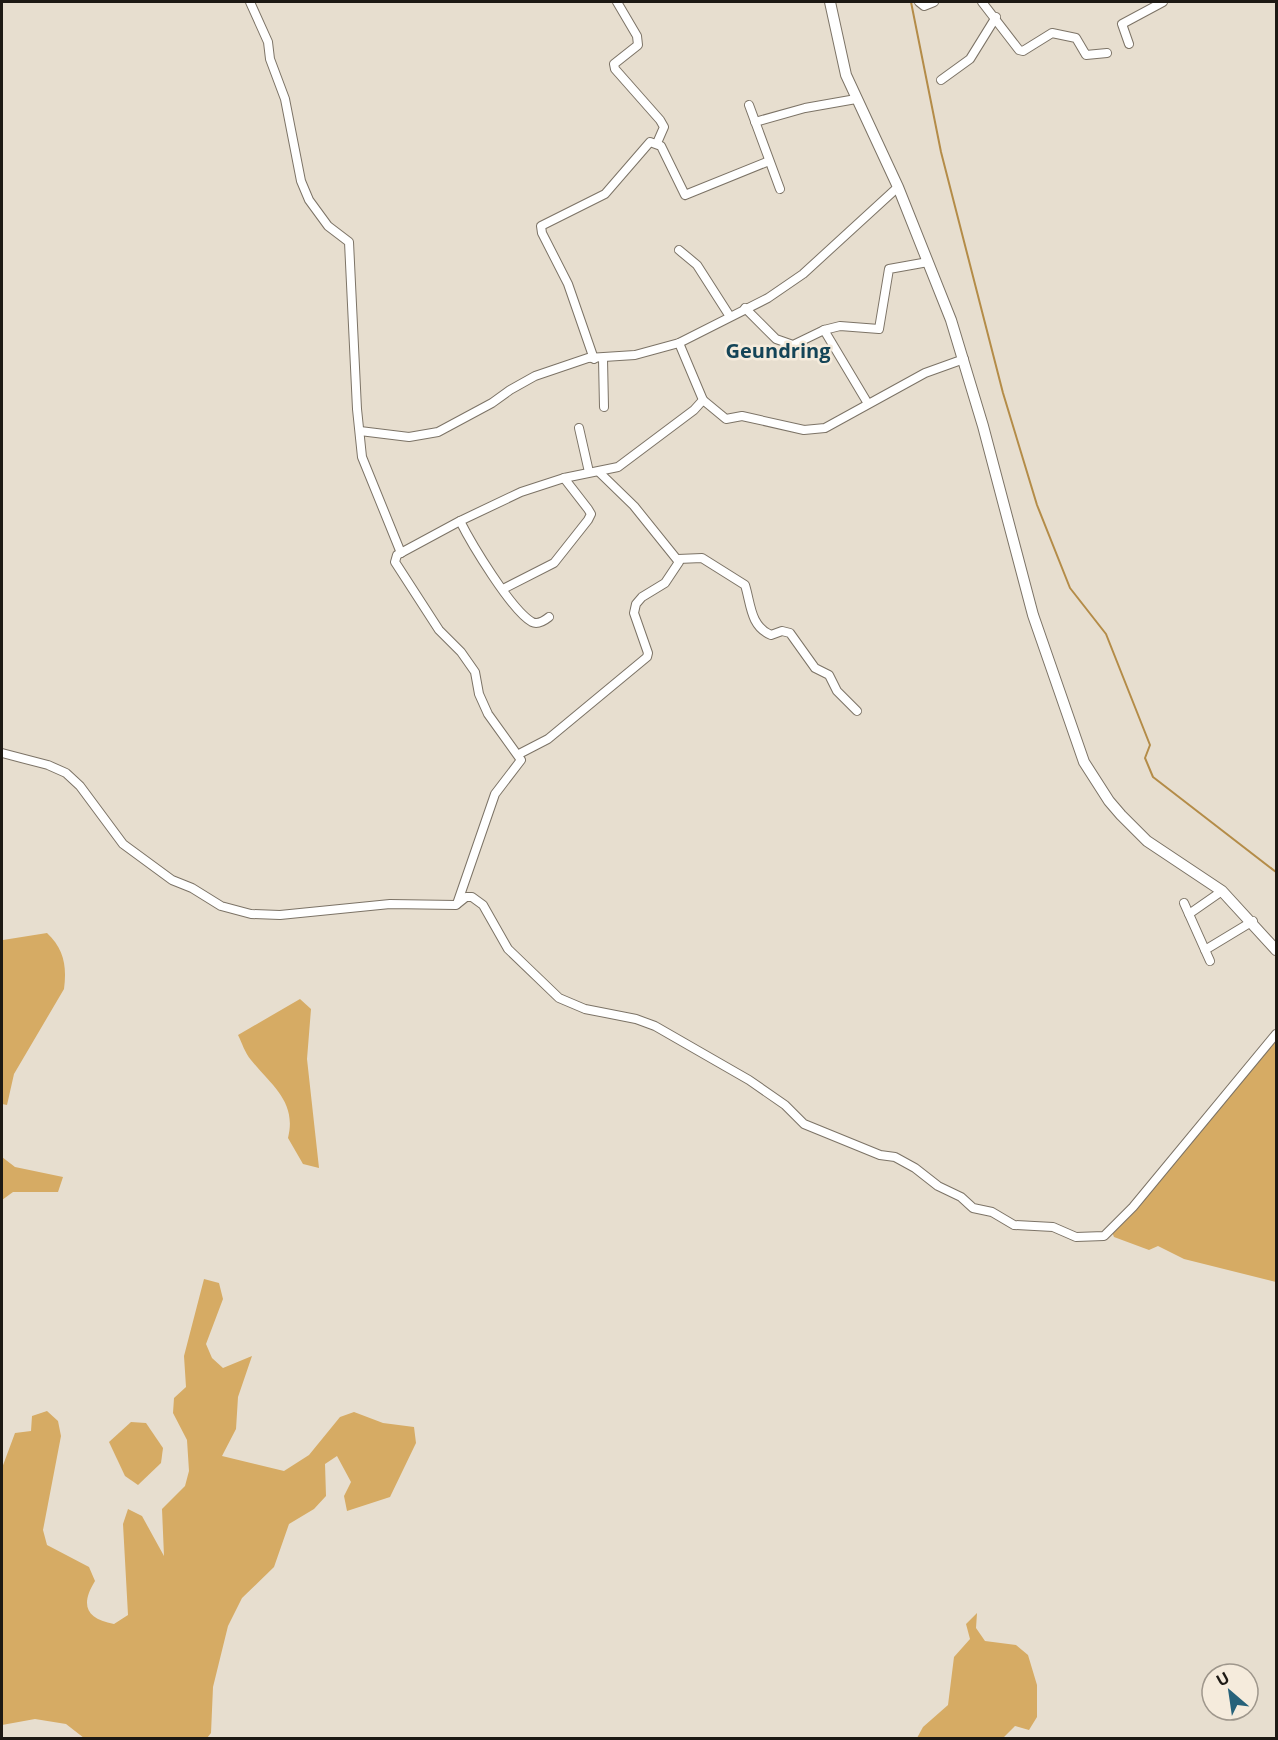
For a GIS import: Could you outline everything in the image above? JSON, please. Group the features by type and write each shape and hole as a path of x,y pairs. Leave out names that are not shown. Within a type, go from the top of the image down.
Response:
{"street":[{"path":"250,2 268,42 270,59 285,99 301,181 309,200 328,226 349,242 357,409 362,457 370,482 401,553"},
{"path":"617,2 638,36 638,45 614,64 615,69 664,127 657,143"},
{"path":"830,2 838,46 856,99 898,187 964,359 1033,615 1084,762 1109,801 1148,841 1222,891 1252,921 1276,950"},
{"path":"919,2 924,6 934,2"},
{"path":"982,2 996,17 1019,50 1023,51 1052,33 1076,38 1086,55 1107,52"},
{"path":"1129,44 1122,24 1163,2"},
{"path":"941,80 970,60 996,17"},
{"path":"755,122 805,108 856,99"},
{"path":"749,105 780,189"},
{"path":"657,143 686,195 769,161"},
{"path":"604,406 598,359 568,284 540,229 544,224 605,194 646,144 657,143"},
{"path":"360,431 409,438 438,432 492,403 535,376 598,359 635,355 679,343 729,315 768,298 803,274 898,187"},
{"path":"679,250 697,265 729,315"},
{"path":"745,308 776,339 793,345 824,330 840,326 879,329 889,269 928,262"},
{"path":"824,330 867,402"},
{"path":"679,343 703,400 726,419 742,416 804,430 825,428 867,402 925,373 964,359"},
{"path":"456,905 495,794 520,764 519,754 488,714 471,666 439,630 394,562 401,553 521,492 564,478 618,467 632,459 703,400"},
{"path":"579,428 589,472"},
{"path":"519,754 548,738 647,657 648,653 634,614 636,604 642,597 665,582 679,562 634,506 599,472"},
{"path":"503,589 554,563 588,520 591,514 564,478"},
{"path":"460,521 484,564 532,622 539,623 549,617"},
{"path":"678,559 702,558 745,585 752,616 758,625 771,635 785,631 790,633 815,668 829,675 837,692 857,711"},
{"path":"2,753 48,765 66,773 80,786 123,844 172,880 192,888 221,906 251,914 280,915 390,904 456,905 466,897 472,897 483,905 507,949 559,998 585,1008 636,1019 655,1026 749,1080 785,1105 804,1124 880,1155 895,1157 915,1168 938,1186 961,1197 973,1208 992,1212 1014,1225 1053,1227 1076,1237 1104,1236 1113,1230 1276,1034"},
{"path":"1189,914 1222,891"},
{"path":"1184,903 1210,961"},
{"path":"1204,950 1252,921"}],"shaded area":[{"path":"47,933 57,945 63,958 64,989 14,1074 7,1105 2,1104 3,940"},
{"path":"300,999 311,1009 307,1059 319,1168 303,1164 288,1138 290,1125 286,1104 249,1057 238,1035"},
{"path":"1276,1033 1276,1282 1184,1259 1158,1246 1149,1250 1114,1237 1112,1232"},
{"path":"2,1157 15,1167 63,1177 58,1192 13,1192 2,1200"},
{"path":"204,1279 219,1283 223,1299 206,1344 212,1358 223,1368 252,1356 238,1397 236,1429 222,1456 284,1471 309,1455 340,1417 354,1412 383,1423 414,1427 416,1443 390,1497 347,1511 344,1496 351,1482 337,1456 325,1464 326,1496 314,1509 289,1524 274,1567 242,1598 228,1626 213,1687 211,1733 207,1738 84,1738 66,1724 35,1719 2,1725 2,1468 15,1433 31,1431 32,1416 47,1411 58,1421 61,1436 43,1530 47,1545 89,1567 95,1581 88,1597 88,1610 97,1619 114,1624 128,1615 123,1524 128,1509 142,1516 164,1556 162,1509 185,1486 189,1471 187,1440 173,1413 174,1398 186,1387 184,1356"},
{"path":"131,1422 146,1423 163,1448 161,1463 138,1485 125,1476 109,1442"},
{"path":"977,1613 976,1628 985,1641 1016,1645 1028,1655 1037,1685 1037,1717 1029,1730 1015,1726 1003,1738 917,1738 923,1727 948,1705 954,1657 970,1639 966,1624"}],"waterway":[{"path":"911,2 941,152 1003,393 1037,505 1070,588 1106,634 1150,745 1145,758 1153,777 1276,872"}],"district":[{"name":"Geundring","path":"778,351"}]}
